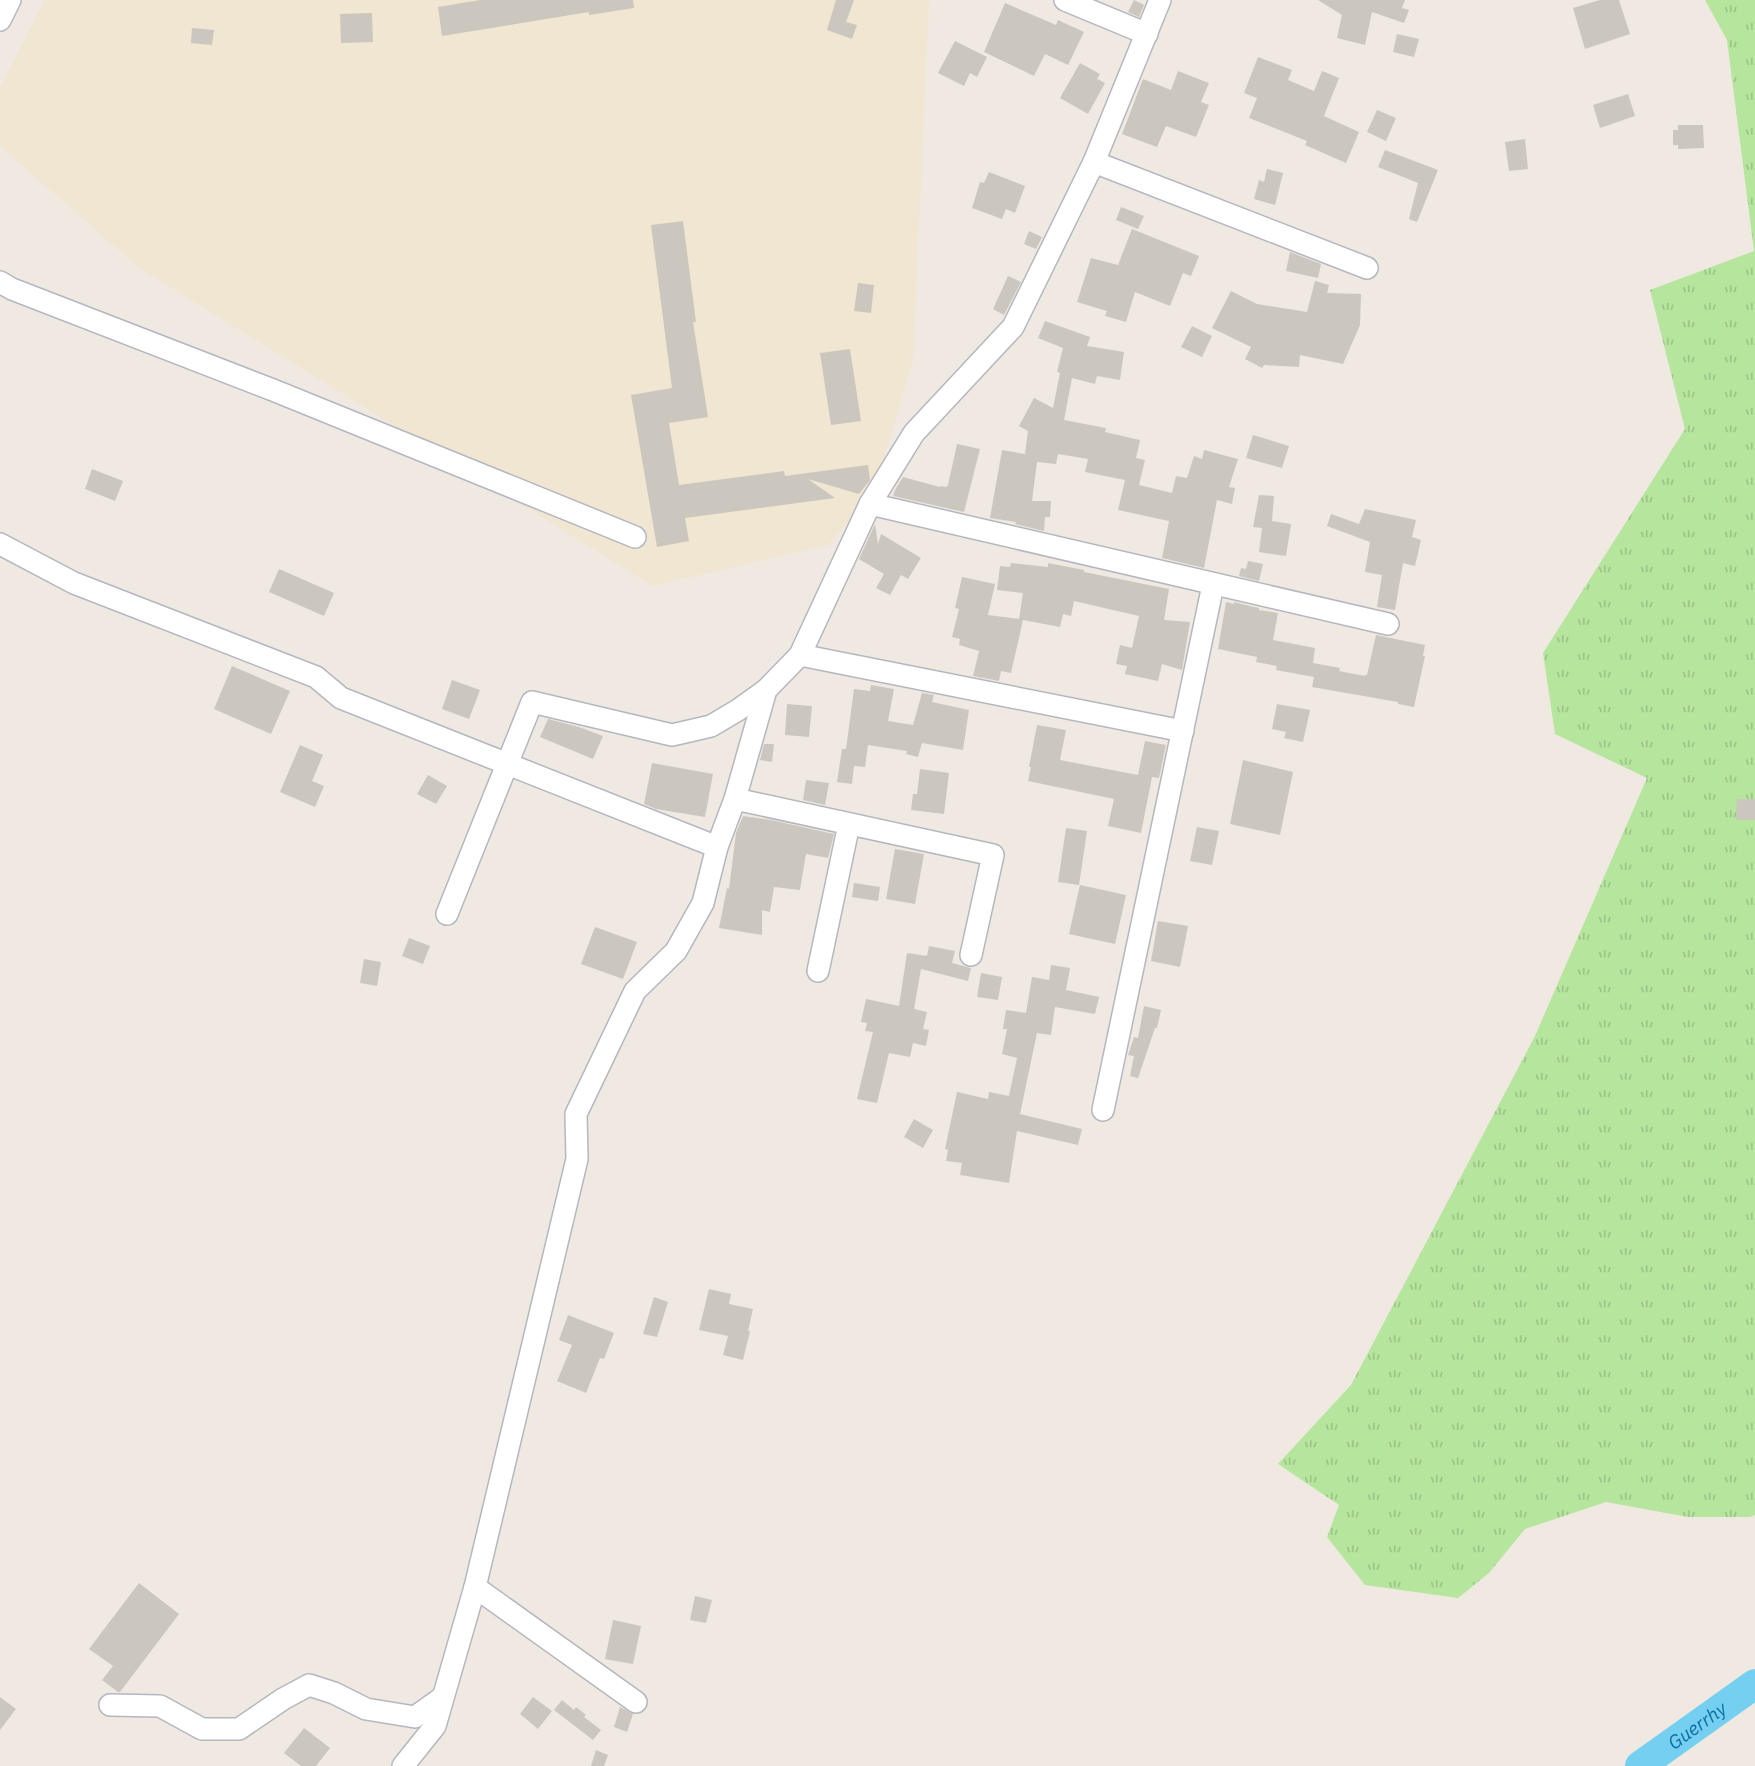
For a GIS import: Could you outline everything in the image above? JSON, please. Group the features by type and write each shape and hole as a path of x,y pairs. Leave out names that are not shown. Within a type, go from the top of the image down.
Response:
{"street":[{"path":"0,20 10,0"},
{"path":"1065,0 1147,34"},
{"path":"447,914 533,702 672,734 711,726 738,710 766,690 800,655 870,504 914,432 1013,327 1094,162 1160,0"},
{"path":"1094,162 1367,268"},
{"path":"0,282 635,537"},
{"path":"870,504 1388,624"},
{"path":"0,544 74,583 316,677 341,698 717,847"},
{"path":"1103,1110 1213,584"},
{"path":"800,655 1183,731"},
{"path":"403,1766 435,1726 475,1587 577,1159 576,1114 635,991 676,951 703,903 717,847 735,799 766,690"},
{"path":"735,799 993,855 971,955"},
{"path":"818,971 849,824"},
{"path":"475,1587 636,1702"},
{"path":"110,1706 160,1706 202,1728 239,1729 309,1685 334,1693 366,1709 415,1717 443,1697"}],"shaded area":[{"path":"45,0 929,0 913,359 874,493 828,545 653,586 138,267 0,146 0,87"}],"green space":[{"path":"1705,0 1755,0 1755,1515 1688,1517 1606,1502 1525,1529 1489,1573 1458,1598 1365,1585 1327,1537 1339,1505 1278,1464 1351,1385 1535,1036 1647,778 1555,734 1543,653 1685,429 1650,290 1754,251 1727,40"}],"building":[{"path":"480,0 633,0 634,8 589,15 589,12 442,36 438,7"},
{"path":"836,0 854,0 846,22 857,25 852,39 827,30"},
{"path":"1134,0 1144,5 1139,17 1128,12"},
{"path":"1318,0 1405,0 1402,8 1409,10 1404,23 1372,12 1365,45 1337,38 1342,15"},
{"path":"1600,0 1619,0 1630,34 1585,49 1573,8"},
{"path":"1005,3 1056,25 1058,20 1084,32 1068,65 1045,54 1034,76 984,52"},
{"path":"372,13 373,42 341,43 340,14"},
{"path":"192,28 214,30 212,45 191,43"},
{"path":"1397,34 1419,39 1414,57 1393,52"},
{"path":"955,41 987,57 977,77 970,73 964,86 938,73"},
{"path":"1258,57 1292,70 1288,80 1314,91 1322,71 1339,78 1324,116 1359,132 1346,163 1305,145 1307,141 1249,118 1257,98 1244,93"},
{"path":"1080,63 1100,74 1097,79 1105,83 1088,114 1060,98"},
{"path":"1178,71 1209,83 1201,102 1209,105 1196,137 1166,126 1157,147 1122,134 1143,79 1171,90"},
{"path":"1628,94 1635,116 1600,128 1593,105"},
{"path":"1377,110 1396,118 1386,141 1367,132"},
{"path":"1678,125 1703,125 1704,148 1678,149 1678,145 1673,145 1673,130 1678,130"},
{"path":"1525,139 1528,169 1509,171 1505,142"},
{"path":"1385,150 1438,170 1417,222 1409,219 1418,183 1378,167"},
{"path":"1267,169 1283,173 1275,205 1254,199 1259,180 1264,182"},
{"path":"989,172 1025,186 1015,213 1006,209 1002,219 972,208 980,182 984,183"},
{"path":"1121,207 1144,216 1138,229 1116,220"},
{"path":"683,221 696,322 693,322 708,417 669,423 679,485 784,471 785,476 868,465 870,480 859,494 808,479 835,498 685,518 689,541 657,547 631,395 672,388 651,225"},
{"path":"1132,229 1199,256 1191,276 1183,273 1170,306 1135,292 1126,322 1105,316 1107,311 1077,302 1091,258 1118,265"},
{"path":"1029,231 1042,237 1036,249 1024,244"},
{"path":"1290,252 1321,264 1318,278 1286,271"},
{"path":"1008,276 1021,282 1004,315 993,309"},
{"path":"1315,281 1329,285 1327,293 1361,294 1360,325 1343,364 1300,355 1299,367 1264,365 1262,368 1245,359 1251,347 1212,328 1231,291 1257,304 1307,312"},
{"path":"858,283 874,285 871,313 854,311"},
{"path":"1045,321 1090,337 1087,346 1124,352 1120,380 1097,376 1095,384 1072,378 1064,420 1106,428 1105,432 1140,440 1136,458 1145,460 1139,485 1172,493 1176,476 1187,478 1194,456 1202,459 1204,450 1238,459 1229,487 1235,488 1232,504 1217,500 1204,568 1162,558 1169,521 1118,510 1125,480 1085,472 1088,459 1058,454 1056,464 1037,462 1032,501 1051,501 1050,517 1045,517 1044,531 1015,524 1016,522 990,518 1002,450 1025,454 1028,431 1019,426 1034,398 1053,408 1063,348 1038,338"},
{"path":"1192,326 1212,336 1202,357 1181,347"},
{"path":"850,349 861,421 831,425 820,353"},
{"path":"1253,435 1289,446 1282,468 1246,458"},
{"path":"957,444 980,449 964,512 893,496 903,477 946,487"},
{"path":"92,469 123,481 115,501 85,489"},
{"path":"1259,495 1274,496 1272,521 1291,524 1286,556 1259,552 1262,528 1253,527"},
{"path":"1365,509 1416,520 1412,537 1421,540 1415,566 1403,563 1395,610 1377,607 1382,575 1365,572 1370,542 1327,526 1331,514 1359,524"},
{"path":"875,524 878,544 881,534 921,558 908,579 901,575 890,595 876,588 884,574 859,559"},
{"path":"1248,561 1263,564 1259,581 1239,576 1241,568 1246,569"},
{"path":"1011,563 1048,567 1048,563 1169,589 1164,620 1190,622 1182,670 1162,664 1158,681 1125,674 1127,666 1116,664 1120,645 1132,648 1139,616 1074,601 1071,616 1063,614 1060,627 1023,620 1011,673 1001,671 999,681 973,676 979,651 959,645 960,639 952,637 959,609 955,608 962,577 995,584 988,615 1019,619 1023,593 997,590 1000,566 1010,567"},
{"path":"279,569 334,593 324,616 269,592"},
{"path":"1226,602 1278,613 1273,640 1315,648 1313,663 1340,668 1339,671 1367,675 1376,635 1425,645 1414,707 1312,687 1314,677 1276,670 1277,666 1256,662 1257,657 1218,649"},
{"path":"232,666 290,691 271,734 214,709"},
{"path":"452,680 480,690 469,719 442,709"},
{"path":"871,685 894,689 888,721 913,725 922,693 934,695 932,702 969,710 963,750 922,743 918,757 906,754 907,751 868,745 865,767 854,766 852,784 837,782 842,749 846,749 854,689 870,691"},
{"path":"787,704 812,706 809,737 785,735"},
{"path":"1277,704 1310,710 1303,742 1284,738 1286,732 1272,729"},
{"path":"548,719 603,736 593,759 540,737"},
{"path":"1037,725 1066,730 1060,760 1138,775 1145,741 1166,745 1159,778 1152,777 1141,833 1108,826 1114,799 1028,781"},
{"path":"764,744 774,744 772,762 760,760"},
{"path":"300,745 323,755 312,781 324,786 315,807 280,792"},
{"path":"1243,760 1293,772 1280,835 1230,824"},
{"path":"652,763 713,774 705,817 656,809 644,804"},
{"path":"920,769 949,773 944,814 911,810 913,794 917,794"},
{"path":"428,775 447,786 436,804 417,794"},
{"path":"806,780 829,783 825,805 803,800"},
{"path":"1737,799 1755,799 1755,820 1736,820"},
{"path":"743,816 834,834 828,858 806,854 800,890 774,887 770,912 762,910 762,935 719,928 727,888 729,889 736,833"},
{"path":"1197,827 1219,831 1212,865 1190,861"},
{"path":"1066,828 1087,831 1079,885 1058,882"},
{"path":"895,849 924,854 915,904 886,899"},
{"path":"854,883 880,887 878,901 852,897"},
{"path":"1080,885 1126,895 1115,944 1069,934"},
{"path":"1158,921 1188,926 1180,967 1151,961"},
{"path":"595,927 637,942 623,979 581,964"},
{"path":"409,938 430,946 423,964 402,956"},
{"path":"929,946 955,951 952,963 971,968 968,981 921,969 914,1009 927,1012 923,1029 929,1030 926,1046 913,1043 910,1057 889,1053 877,1103 857,1099 873,1032 865,1031 867,1023 861,1022 866,999 899,1006 907,953 927,956"},
{"path":"364,959 381,962 377,986 360,983"},
{"path":"1051,965 1070,968 1066,990 1099,997 1095,1014 1055,1007 1051,1035 1037,1033 1020,1114 1082,1129 1078,1145 1017,1131 1009,1183 960,1175 962,1163 946,1161 948,1150 945,1149 957,1092 988,1099 989,1092 1009,1096 1017,1058 1002,1054 1007,1029 1003,1029 1006,1010 1026,1013 1032,977 1049,980"},
{"path":"981,973 1002,977 998,1000 977,997"},
{"path":"1144,1006 1161,1010 1138,1078 1130,1076 1134,1056 1128,1055 1134,1037 1138,1038"},
{"path":"914,1119 933,1130 923,1148 904,1137"},
{"path":"709,1289 731,1294 729,1304 753,1309 743,1360 723,1355 728,1336 699,1330"},
{"path":"654,1297 668,1302 657,1337 643,1334"},
{"path":"568,1315 614,1333 604,1359 600,1358 586,1393 557,1381 572,1345 559,1340"},
{"path":"139,1583 179,1614 118,1692 102,1680 113,1666 89,1649"},
{"path":"695,1596 712,1600 706,1623 690,1620"},
{"path":"613,1620 641,1626 633,1664 605,1659"},
{"path":"0,1697 16,1709 0,1730"},
{"path":"533,1697 552,1711 538,1729 520,1714"},
{"path":"562,1700 574,1710 576,1707 601,1730 593,1740 554,1710"},
{"path":"620,1707 633,1714 627,1732 614,1727"},
{"path":"304,1728 330,1748 316,1766 301,1766 284,1753"},
{"path":"596,1750 608,1755 604,1766 591,1766"}],"waterway":[{"name":"Guerrhy","path":"1640,1766 1755,1684"}]}
